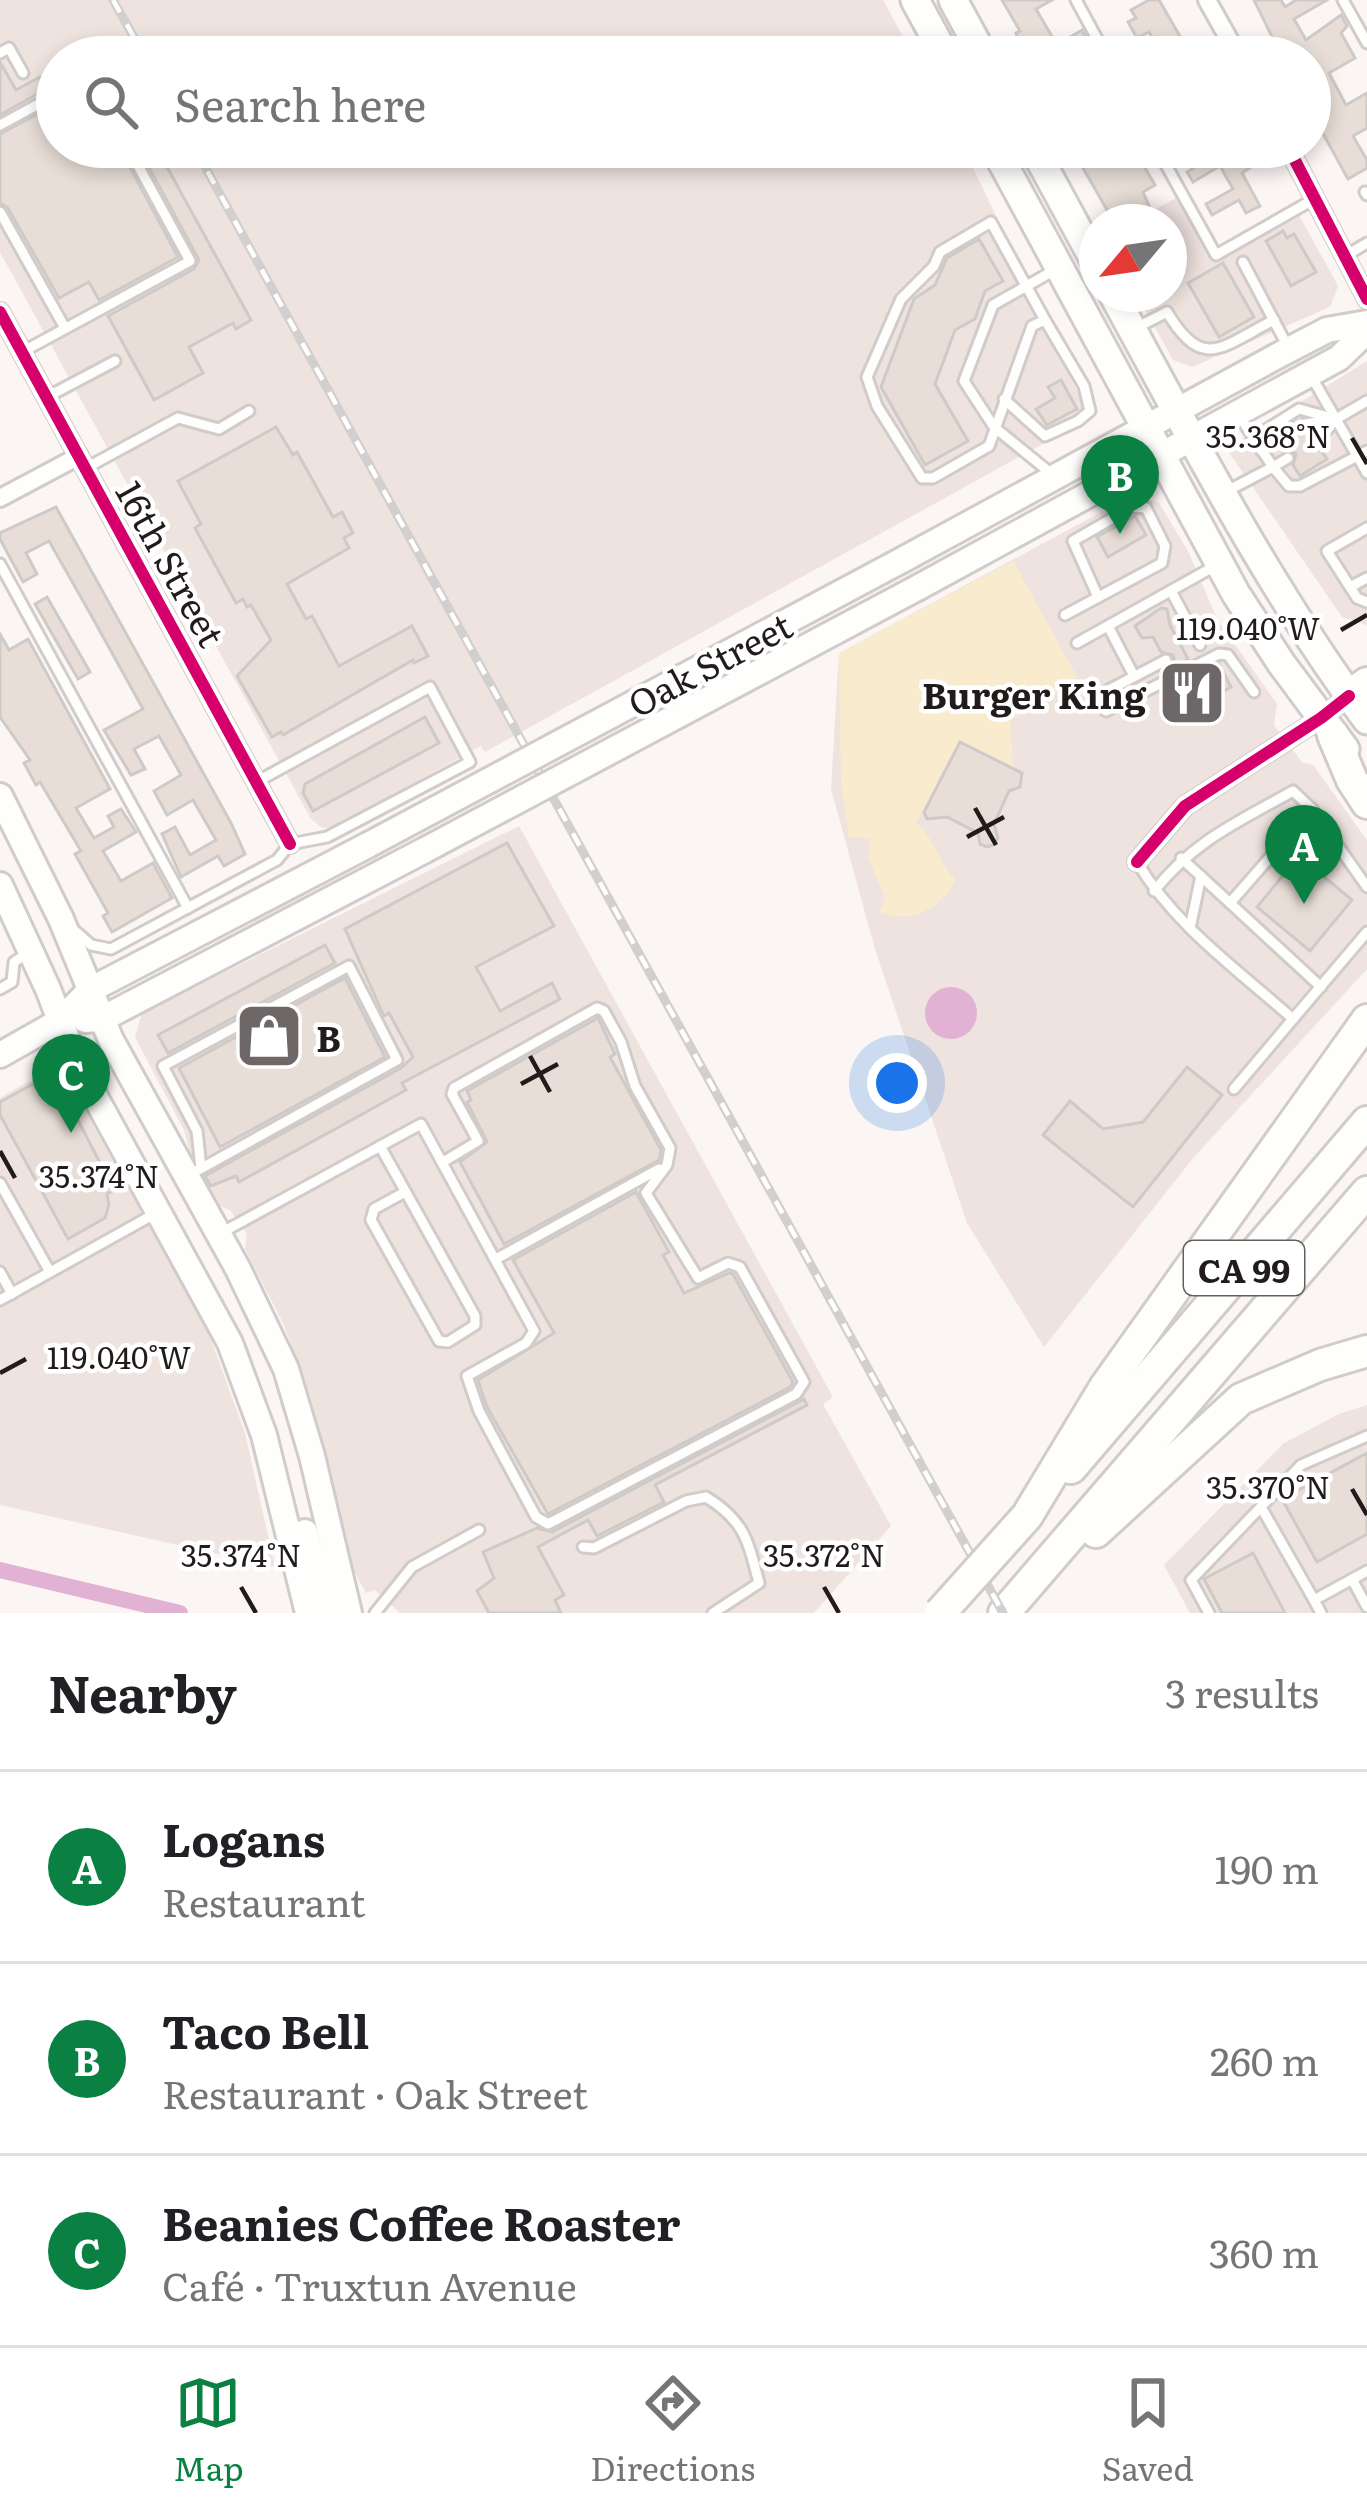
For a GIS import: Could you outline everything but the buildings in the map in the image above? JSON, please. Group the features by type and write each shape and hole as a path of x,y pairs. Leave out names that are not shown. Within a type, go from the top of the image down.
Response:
{"highway":[{"path":"1327,726 1367,803"},
{"path":"1027,1516 1105,1387 1367,1020"},
{"name":"CA 99","path":"940,1613 1120,1415 1367,1122"},
{"name":"CA 99","path":"1149,1468 1367,1192"},
{"path":"1007,1610 1149,1468 1241,1399 1367,1351"}],"main road":[{"path":"951,0 972,36"},
{"path":"919,7 935,36"},
{"path":"1005,168 1220,564 1271,649 1367,776"},
{"path":"1044,168 1079,232"},
{"path":"1122,312 1280,594 1361,700"},
{"name":"Oak Street","path":"0,1054 61,1021 90,990 904,560 1145,426 1327,330 1367,327"},
{"name":"Oak Street","path":"61,1021 102,1019 651,734 1339,358 1367,327"},
{"path":"0,796 62,919 102,1019 143,1102 194,1173 286,1369 349,1613"},
{"path":"4,901 32,950 76,1062 230,1343 265,1391 323,1598 333,1613"},
{"path":"230,1343 264,1435 308,1613"}],"street":[{"path":"919,7 951,0"},
{"path":"1208,0 1228,36"},
{"path":"1300,168 1367,299"},
{"name":"16th Street","path":"0,312 290,844"},
{"path":"0,498 82,462"},
{"path":"1137,862 1185,806 1327,726 1361,700"}],"lane":[{"path":"1076,0 1096,36"},
{"path":"1343,0 1367,44"},
{"path":"0,53 9,48 23,73"},
{"path":"0,125 36,105"},
{"path":"22,352 190,261 139,168"},
{"path":"1168,168 1216,255 1316,198"},
{"path":"0,212 65,328"},
{"path":"1004,399 1046,436 1078,422 1090,411 1084,386 992,222 940,252 934,266 901,298 867,377 877,406 922,478 933,478 988,446 1004,399 1033,326 1045,320"},
{"path":"1345,256 1367,243"},
{"path":"1243,262 1289,350"},
{"path":"1053,475 994,427 964,382 993,305 1059,267"},
{"path":"1132,330 1167,313 1186,343 1200,350 1219,348 1274,320"},
{"path":"47,397 115,361"},
{"path":"1310,374 1363,454 1367,473"},
{"path":"1316,442 1336,419 1367,401"},
{"path":"1253,438 1300,410 1336,419"},
{"path":"82,462 178,418 219,429 249,411"},
{"path":"1238,414 1289,486 1319,480 1363,454"},
{"path":"1305,424 1336,419"},
{"path":"1261,450 1277,440"},
{"path":"1223,494 1288,458"},
{"path":"1065,615 1098,598 1162,563 1165,546 1146,508 1132,507 1073,541 1098,598"},
{"path":"1367,528 1327,551 1357,598 1367,602"},
{"path":"0,564 188,908"},
{"path":"1077,643 1220,564"},
{"path":"1350,587 1367,578"},
{"path":"1171,591 1200,644 1184,650"},
{"path":"1108,626 1135,676"},
{"path":"1106,711 1219,654 1235,662 1254,692"},
{"path":"1101,694 1166,660"},
{"path":"62,919 91,945 111,949 277,860 290,844 327,837 470,762 430,687 257,781"},
{"path":"1154,891 1181,858 1293,790 1367,887"},
{"path":"1230,903 1312,809"},
{"path":"1181,858 1321,987"},
{"path":"1137,862 1154,891 1190,928 1293,1018"},
{"path":"1190,928 1201,877"},
{"path":"1234,1089 1367,932"},
{"path":"0,989 12,982 14,962 32,950"},
{"path":"349,966 398,1060 194,1173 197,1130 163,1066 349,966"},
{"path":"219,1234 421,1124 534,1331 526,1343 466,1376 479,1411 536,1517 548,1524 796,1394 804,1382 740,1268 728,1263 698,1277 646,1193 667,1165 670,1148 635,1086 621,1042 604,1011 597,1008 454,1088 452,1094 478,1141 443,1162"},
{"path":"380,1146 475,1316 475,1325 448,1342 439,1340 371,1220 374,1209 405,1192"},
{"path":"496,1259 667,1165"},
{"path":"0,1183 50,1272"},
{"path":"0,1300 159,1211"},
{"path":"0,1272 12,1294"},
{"path":"1209,1613 1191,1580 1301,1465 1367,1436"},
{"path":"583,1547 594,1548 686,1501 706,1497 730,1511 746,1535 758,1583 713,1613"},
{"path":"1261,1507 1321,1613"},
{"path":"375,1613 412,1567 479,1530"},
{"path":"1314,1600 1367,1571"},
{"path":"1352,1579 1367,1607"}],"shaded area":[{"path":"0,0 883,0 903,36 36,36 36,168 973,168 1048,336 1088,411 1086,420 485,752 481,746 334,827 322,828 311,819 0,252"},
{"path":"1299,215 1338,286 1330,307 1192,367 1173,360 1146,312 1187,312 1187,218 1212,262"},
{"path":"1367,361 1367,625 1342,617 1226,448"},
{"path":"1135,494 1159,503 1189,553 1217,619 1277,704 1274,725 1302,762 1313,765 1367,840 1367,969 1194,1157 1044,1347 967,1223 875,949 831,789 839,653"},
{"path":"1013,561 1077,677 1037,708 1010,719 1013,768 959,743 916,823 955,879 950,890 934,906 914,915 880,912 885,899 868,856 871,838 849,837 841,781 839,653"},
{"path":"519,826 833,1397 823,1404 891,1526 814,1613 400,1613 375,1590 366,1593 352,1568 309,1393 283,1323 245,1249 247,1234 230,1210 219,1206 206,1184 190,1155 184,1130 135,1037 142,1013"},
{"path":"951,987 969,995 977,1013 969,1031 951,1039 933,1031 925,1013 933,995"},
{"path":"47,1078 72,1087 209,1334 245,1433 275,1567 0,1505 0,1098 27,1082"},
{"path":"1367,1405 1367,1613 1190,1613 1164,1565 1284,1443"}],"waterway":[{"path":"0,1570 180,1613"}],"railway":[{"path":"113,0 133,36"},
{"path":"206,168 1003,1613"}],"cycle path":[{"path":"1299,168 1367,299"},
{"path":"0,312 290,844"},
{"path":"1137,862 1185,806 1349,696"}],"place":[{"name":"Taco Bell","path":"1120,534"},
{"name":"Burger King","path":"1192,693"},
{"name":"Logans","path":"1304,904"},
{"name":"B","path":"269,1036"},
{"name":"Beanies Coffee Roaster","path":"71,1133"}]}
